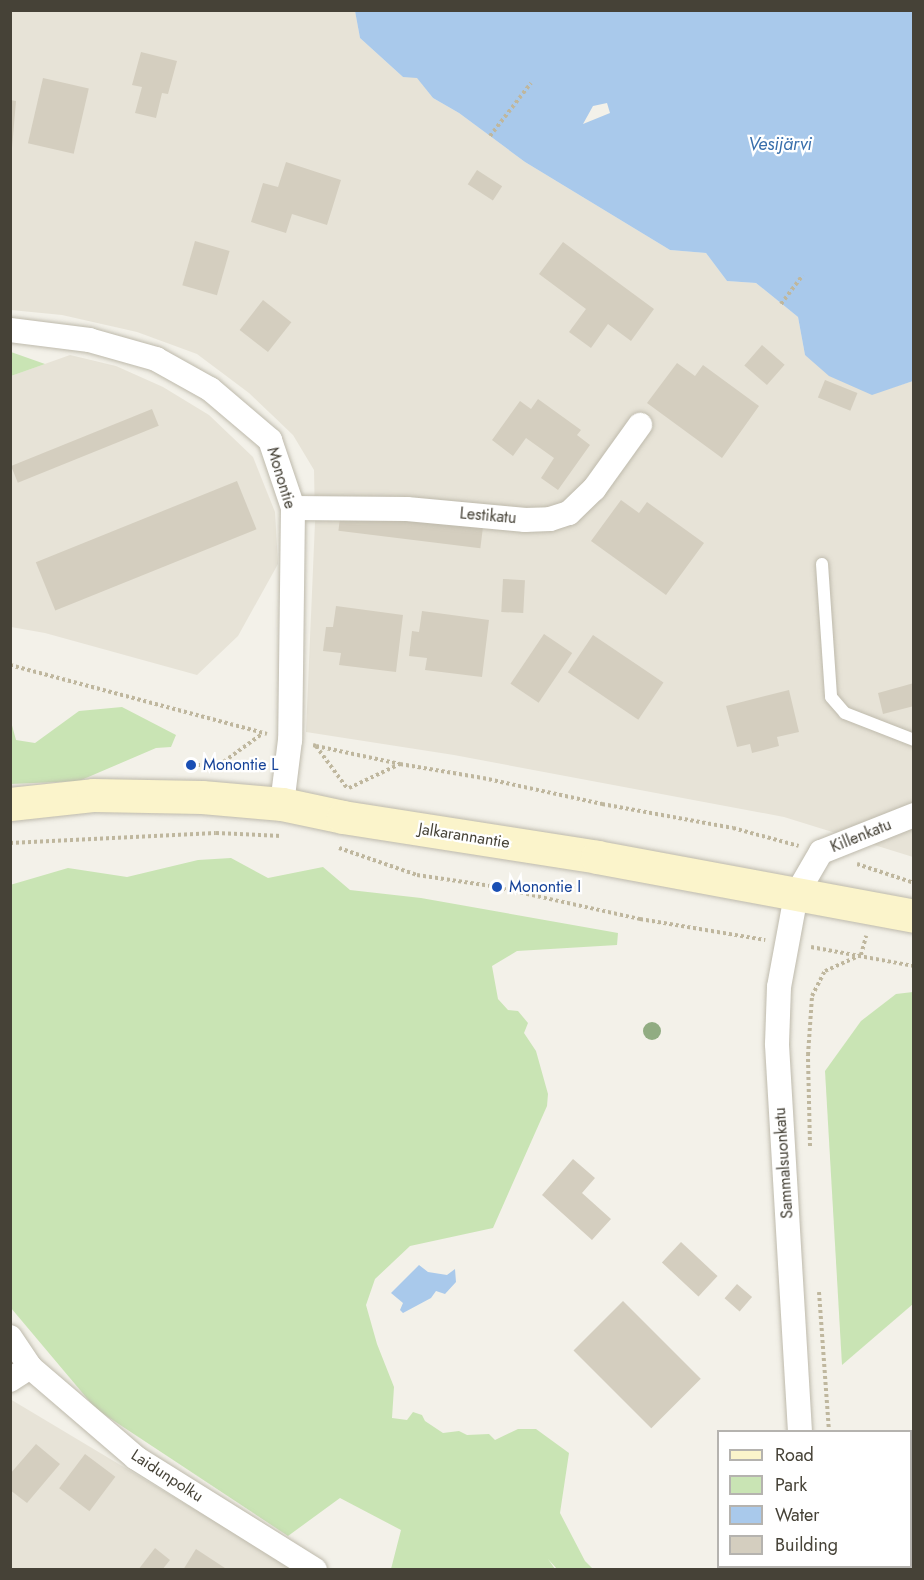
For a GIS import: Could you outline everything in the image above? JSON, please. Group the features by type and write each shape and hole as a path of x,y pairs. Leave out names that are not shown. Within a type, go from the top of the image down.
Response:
{"main road":[{"name":"Jalkarannantie","path":"10,804 93,795 202,797 282,804 341,825 597,857 914,916"}],"street":[{"name":"Monontie","path":"10,330 89,340 156,359 210,389 270,440 293,508 290,740 282,804"},
{"name":"Lestikatu","path":"293,508 407,509 525,520 550,519 569,513 594,489 640,425"},
{"name":"Killenkatu","path":"796,895 821,852 914,815"},
{"name":"Sammalsuonkatu","path":"796,895 779,987 777,1044 800,1430"},
{"name":"Laidunpolku","path":"10,1336 20,1373 136,1458 315,1569"}],"lane":[{"path":"822,564 831,697 845,713 914,740"}],"path":[{"path":"490,136 531,83"},
{"path":"781,304 803,275"},
{"path":"10,664 316,746 733,828 821,852 914,883"},
{"path":"191,765 219,765 263,733"},
{"path":"316,746 341,825 417,875 491,886 640,919 861,955 914,966"},
{"path":"341,825 400,764"},
{"path":"10,843 216,833 290,836"},
{"path":"861,955 874,908"},
{"path":"810,1155 808,1055 812,996 825,971 861,955"},
{"path":"818,1281 829,1430"}],"shaded area":[{"path":"10,11 355,11 360,38 403,77 417,77 433,98 459,113 525,162 670,250 706,253 727,281 756,283 798,317 805,355 872,394 913,381 913,857 784,817 454,755 306,732 315,522 314,470 293,435 249,393 197,354 137,332 62,315 11,310"},
{"path":"70,355 116,366 163,387 209,415 253,457 275,512 278,564 238,636 197,675 45,633 11,627 11,376"},
{"path":"10,1399 234,1533 291,1569 11,1569"}],"green space":[{"path":"11,352 45,364 11,376"},
{"path":"122,707 176,735 171,747 156,748 79,781 11,784 10,718 16,740 35,743 79,711"},
{"path":"231,858 268,878 323,867 350,890 421,898 618,933 617,945 517,951 492,966 498,999 508,1010 518,1011 528,1023 524,1033 536,1051 548,1094 547,1106 493,1228 410,1246 375,1279 366,1305 377,1344 394,1387 392,1418 407,1420 413,1412 422,1415 425,1421 443,1433 459,1431 467,1435 489,1434 495,1440 518,1429 536,1429 569,1453 560,1513 585,1561 593,1569 557,1569 548,1559 555,1569 391,1569 401,1530 340,1498 288,1536 96,1409 11,1308 10,885 68,868 127,877 198,860"},
{"path":"913,992 913,1304 842,1365 825,1071 861,1021 896,994"}],"water":[{"name":"Vesijärvi","path":"355,11 913,11 913,381 872,395 829,376 805,355 798,317 756,283 727,281 706,253 670,250 525,162 459,113 433,98 417,78 403,77 360,38","holes":["607,103 610,113 583,124 593,106"]},
{"path":"419,1265 428,1272 447,1275 455,1269 456,1282 445,1294 436,1291 431,1298 403,1313 400,1310 403,1303 391,1293"}],"building":[{"path":"141,52 177,61 168,94 162,93 156,118 135,113 142,87 132,85"},
{"path":"43,78 89,89 74,154 28,143"},
{"path":"10,100 16,101 12,148 10,148"},
{"path":"286,162 341,180 327,225 292,214 286,233 251,222 263,183 278,187"},
{"path":"477,170 502,186 493,201 468,184"},
{"path":"195,241 230,251 217,295 182,285"},
{"path":"563,242 654,309 631,341 608,324 591,348 569,332 586,309 539,274"},
{"path":"263,300 291,322 268,352 240,330"},
{"path":"762,345 785,365 767,385 744,365"},
{"path":"677,363 695,376 703,365 759,406 722,458 647,403"},
{"path":"825,380 857,393 850,411 818,398"},
{"path":"538,399 581,430 577,435 590,445 558,490 541,478 554,458 526,438 513,456 492,440 520,401 531,409"},
{"path":"152,409 159,426 18,483 11,466"},
{"path":"237,481 256,529 55,611 36,562"},
{"path":"621,500 639,513 647,502 704,543 666,595 591,541"},
{"path":"341,510 483,527 480,548 338,531"},
{"path":"503,579 525,580 523,613 501,612"},
{"path":"336,606 403,615 396,672 339,665 341,653 323,651 326,627 333,627"},
{"path":"422,611 489,620 482,677 425,670 427,658 409,656 412,631 419,632"},
{"path":"544,634 572,653 539,703 510,684"},
{"path":"593,635 663,683 638,720 568,672"},
{"path":"914,683 914,706 883,714 878,693"},
{"path":"789,690 799,732 777,737 779,746 752,753 750,744 737,747 726,706"},
{"path":"573,1159 595,1178 582,1193 611,1219 592,1240 542,1195"},
{"path":"681,1242 718,1276 698,1297 662,1262"},
{"path":"737,1284 752,1297 740,1311 725,1298"},
{"path":"623,1301 701,1379 651,1428 574,1350"},
{"path":"36,1444 60,1464 27,1503 10,1490 10,1474"},
{"path":"85,1454 115,1477 89,1511 59,1488"},
{"path":"155,1548 170,1560 162,1570 138,1570"},
{"path":"196,1549 228,1570 183,1570"}],"place":[{"name":"Monontie L","path":"191,765"},
{"name":"Monontie I","path":"497,887"}]}
